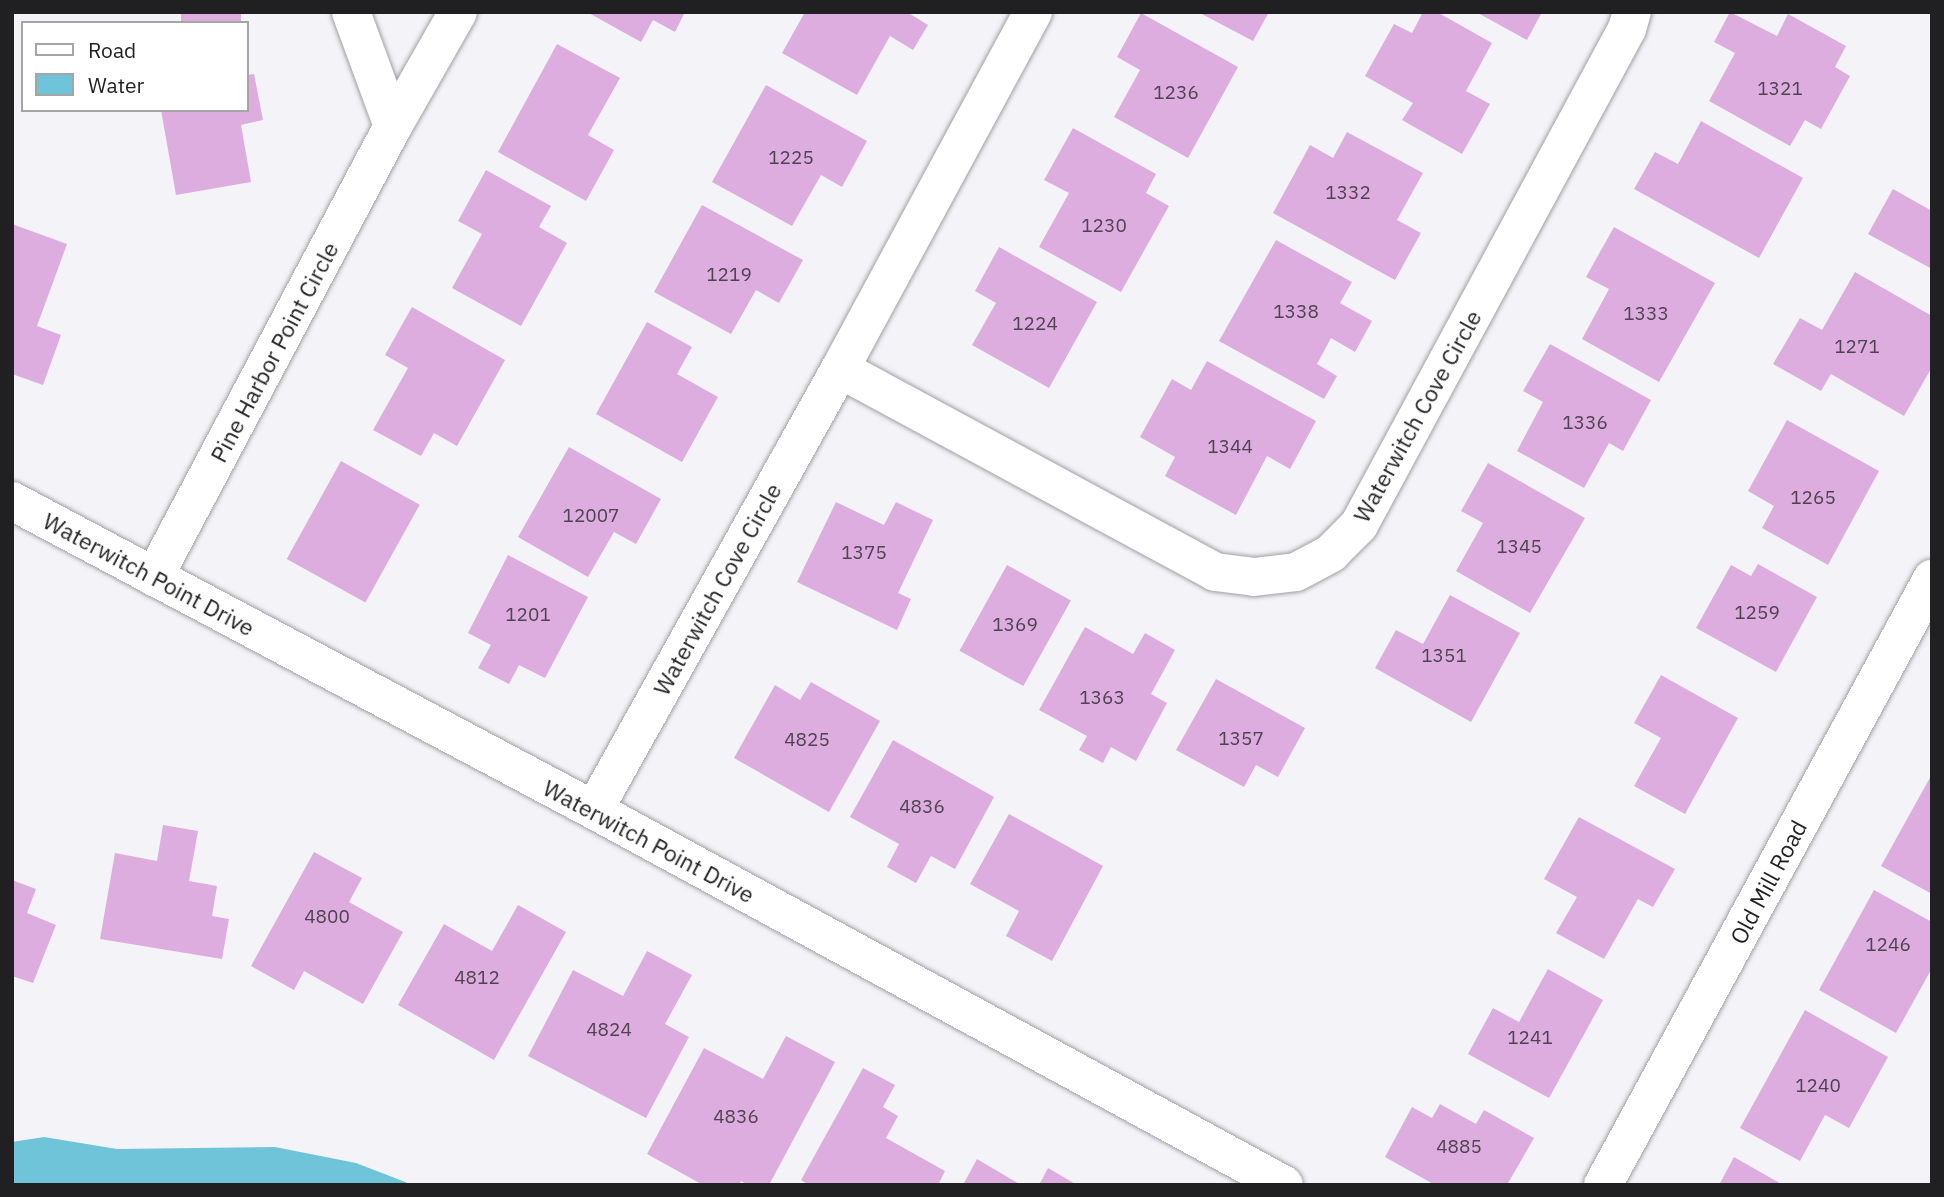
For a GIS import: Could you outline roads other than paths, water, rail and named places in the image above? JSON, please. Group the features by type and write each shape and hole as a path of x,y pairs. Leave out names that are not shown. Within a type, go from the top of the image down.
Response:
{"street":[{"path":"351,12 393,126"},
{"name":"Pine Harbor Point Circle","path":"154,577 393,126 458,12"},
{"name":"Waterwitch Cove Circle","path":"594,810 840,369 1032,12"},
{"name":"Waterwitch Cove Circle","path":"840,369 1215,572 1254,577 1296,572 1331,553 1359,526 1627,29 1633,12"},
{"name":"Waterwitch Point Drive","path":"12,500 594,810 1284,1185"},
{"name":"Old Mill Road","path":"1604,1185 1932,579"}],"water":[{"path":"44,1137 117,1149 275,1147 356,1163 413,1185 12,1185 12,1142"}]}
